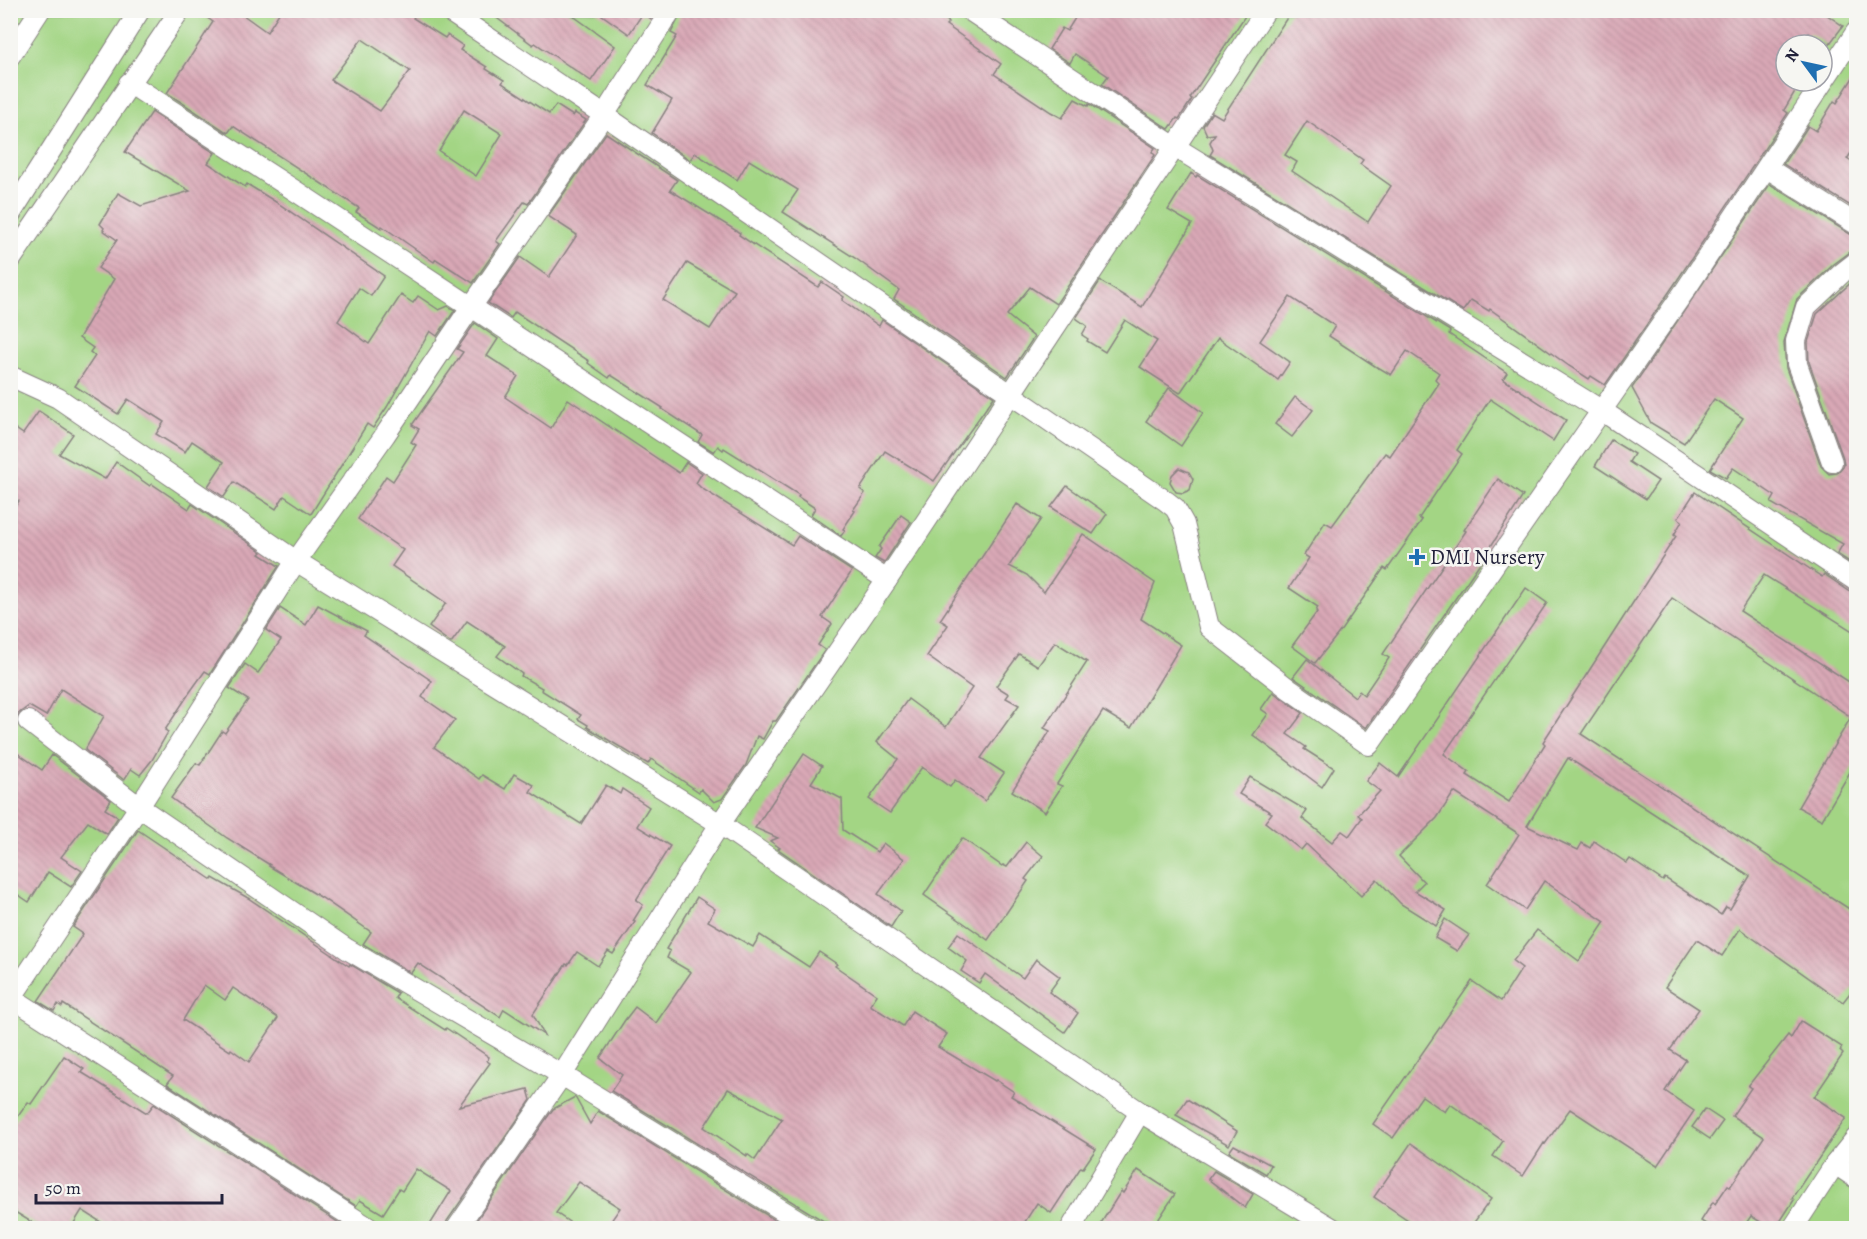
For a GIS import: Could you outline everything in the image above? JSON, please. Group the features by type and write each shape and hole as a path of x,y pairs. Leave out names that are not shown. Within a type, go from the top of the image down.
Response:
{"street":[{"path":"10,56 40,10"},
{"path":"10,215 140,10"},
{"path":"10,261 180,10"},
{"path":"447,10 604,115 1175,508 1184,524 1209,627 1289,690 1369,745 1684,292 1857,32"},
{"path":"369,1228 11,999 139,807 296,561 604,115 671,10"},
{"path":"969,10 1175,147 1601,410 1857,582"},
{"path":"458,1228 562,1075 720,824 887,580 1266,10"},
{"path":"129,83 887,580"},
{"path":"1767,168 1857,224"},
{"path":"1832,462 1797,364 1796,341 1806,307 1857,262"},
{"path":"10,376 58,398 296,561 720,824 1140,1112 1332,1228"},
{"path":"28,721 139,807 347,949 562,1075 811,1228"},
{"path":"1071,1228 1140,1112"},
{"path":"1793,1228 1835,1164 1857,1138"},
{"path":"1835,1164 1857,1178"}],"green space":[{"path":"10,11 1856,11 1856,1228 11,1228"}],"building":[{"path":"196,10 236,10 267,32 281,10 418,10 413,18 445,38 447,35 463,46 460,50 504,80 502,83 549,114 556,105 573,116 575,113 586,120 528,204 524,202 496,241 500,244 473,283 436,259 434,262 382,226 381,228 356,212 359,208 233,126 228,133 167,93 213,22","holes":["362,39 410,71 380,111 331,80","464,110 502,134 476,176 439,151"]},
{"path":"486,10 565,10 615,46 591,81 535,43 533,45"},
{"path":"595,10 656,10 651,19 643,13 629,34"},
{"path":"683,10 932,10 949,22 946,25 1001,64 994,74 1051,112 1062,118 1075,99 1088,106 1089,104 1155,148 1152,152 1155,155 1056,304 1030,287 1007,315 1034,337 1007,377 894,299 899,290 855,258 783,212 798,190 749,160 737,180 695,153 690,160 652,133 672,100 647,85 677,36 671,33"},
{"path":"1080,10 1249,10 1190,98 1192,99 1179,119 1177,118 1169,129 1102,84 1108,76 1075,54 1070,63 1049,49 1062,28 1067,31"},
{"path":"1292,10 1820,10 1843,26 1834,38 1834,33 1774,33 1774,93 1794,93 1784,110 1788,113 1605,385 1591,376 1589,379 1569,366 1490,309 1489,311 1471,300 1463,311 1210,155 1213,150 1210,142 1215,134 1207,135 1203,126 1212,112 1222,118","holes":["1307,121 1363,160 1360,164 1391,186 1368,222 1292,171 1297,162 1285,155"]},
{"path":"1857,71 1857,144 1847,159 1857,165 1857,210 1783,164 1808,126 1816,131 1834,101 1837,103"},
{"path":"152,112 215,153 208,163 245,187 247,184 279,204 384,276 371,296 359,288 338,321 369,344 401,295 413,303 418,296 439,310 448,306 455,310 437,336 430,331 387,407 373,428 367,424 311,514 284,496 276,509 234,482 224,497 208,486 224,462 192,441 185,452 156,434 164,422 128,399 118,414 75,386 95,356 90,352 93,348 79,338 114,279 98,268 117,240 103,230 100,224 118,193 141,206 190,191 125,152"},
{"path":"606,133 677,180 670,190 740,233 739,235 818,287 822,282 844,297 842,300 879,326 882,320 994,397 934,481 885,451 860,489 865,493 853,510 855,511 841,536 811,515 815,508 798,497 799,495 724,448 723,450 718,446 714,452 698,442 702,435 663,408 611,375 609,378 588,363 589,361 515,312 511,318 488,303 520,257 549,277 577,235 548,216","holes":["687,263 735,291 710,329 663,300"]},
{"path":"1191,173 1450,331 1449,334 1507,373 1503,379 1566,420 1553,441 1490,399 1457,450 1462,454 1419,518 1422,520 1387,570 1384,568 1342,629 1315,663 1292,646 1317,612 1318,607 1289,588 1309,558 1304,555 1325,522 1332,526 1385,453 1390,456 1439,383 1435,379 1439,373 1407,351 1391,375 1329,336 1335,326 1290,297 1260,341 1290,362 1278,380 1218,338 1180,393 1140,367 1157,341 1125,320 1105,352 1087,341 1088,339 1082,335 1087,326 1076,318 1100,281 1142,307 1192,224 1168,210"},
{"path":"1770,184 1850,234 1857,236 1857,250 1834,264 1797,299 1784,342 1786,368 1821,466 1829,474 1837,473 1844,465 1843,458 1809,362 1808,342 1817,314 1857,277 1857,567 1837,554 1843,544 1771,503 1775,496 1733,468 1726,478 1710,469 1743,418 1714,399 1684,443 1651,423 1632,388"},
{"path":"475,323 498,339 487,356 518,376 505,397 551,428 568,399 679,473 686,462 702,473 696,483 701,488 792,545 798,536 852,571 822,617 832,624 818,645 825,650 776,721 773,721 763,739 757,736 746,765 722,799 714,802 701,789 699,792 651,759 648,764 587,727 588,725 578,719 581,715 521,676 522,674 497,656 505,646 467,621 451,643 429,627 446,603 392,566 403,550 358,519 386,476 393,481 416,445 411,442 419,429 412,425 463,352 457,349"},
{"path":"1169,388 1203,413 1181,446 1146,421"},
{"path":"1295,397 1313,410 1292,437 1275,424"},
{"path":"39,411 73,434 59,454 105,479 116,462 189,509 192,504 279,566 210,674 205,671 165,730 168,732 152,760 140,775 131,769 124,780 85,750 104,716 61,689 46,716 29,706 18,714 17,724 10,733 10,514 19,501 10,495 10,425 23,434"},
{"path":"1611,440 1634,454 1629,462 1658,481 1646,499 1595,466"},
{"path":"1179,468 1189,472 1193,479 1190,490 1183,493 1176,492 1170,482 1172,475"},
{"path":"1498,479 1523,496 1484,557 1366,728 1293,677 1307,659 1355,697 1359,691 1364,695 1389,658 1383,654 1466,531 1464,530"},
{"path":"1067,486 1107,514 1093,534 1051,507"},
{"path":"1695,492 1822,577 1824,574 1849,591 1857,593 1857,634 1764,575 1740,611 1857,687 1857,760 1822,820 1798,807 1851,717 1672,598 1581,734 1857,914 1857,984 1843,1002 1740,929 1722,956 1697,940 1665,987 1699,1009 1670,1050 1686,1060 1665,1091 1694,1111 1657,1166 1570,1109 1523,1176 1493,1156 1503,1141 1450,1104 1445,1112 1422,1096 1393,1138 1373,1124 1472,981 1501,1001 1522,968 1513,961 1537,930 1579,961 1605,922 1544,881 1525,910 1487,884 1519,834 1454,792 1437,818 1399,856 1424,882 1415,891 1446,910 1436,926 1401,904 1377,879 1361,896 1306,844 1301,850 1265,822 1272,813 1239,794 1250,777 1307,811 1302,818 1332,842 1342,831 1349,836 1362,818 1358,815 1380,791 1366,781 1380,763 1398,777 1526,588 1547,603 1444,754 1469,772 1467,775 1509,802 1545,744 1543,742 1676,536 1674,535 1682,521 1678,518","holes":["1568,758 1750,876 1730,909 1726,907 1721,915 1665,878 1663,881 1630,859 1627,863 1594,841 1590,848 1582,843 1578,850 1527,826"]},
{"path":"1017,504 1041,519 1009,566 1027,575 1044,592 1083,534 1155,583 1141,619 1181,645 1131,728 1103,711 1057,784 1062,786 1045,812 1012,791 1050,731 1044,728 1087,662 1055,642 1038,666 1019,654 996,686 1009,694 1006,698 1019,705 981,758 1004,773 985,801 955,780 950,787 922,767 890,813 869,799 898,759 877,742 908,699 946,727 972,688 927,656 948,625 940,620"},
{"path":"901,515 911,522 884,563 875,558 881,549 879,547"},
{"path":"318,605 367,631 364,635 432,681 422,697 455,720 434,747 479,779 482,775 505,789 514,774 534,785 530,792 581,824 606,785 620,794 622,789 649,807 637,826 670,846 636,900 643,905 633,921 635,922 613,954 608,951 598,966 577,952 568,965 566,964 533,1014 544,1035 504,1009 500,1017 418,963 411,973 363,944 371,932 227,838 171,798 196,763 200,765 222,731 225,733 248,700 229,688 245,664 258,673 281,640 266,630 280,608 306,625"},
{"path":"1273,692 1303,713 1287,734 1306,747 1304,749 1334,768 1322,787 1253,735 1268,714 1261,709"},
{"path":"10,748 42,770 52,755 111,800 105,809 118,817 107,834 88,822 61,857 82,871 71,887 48,872 29,902 10,889"},
{"path":"804,754 822,766 811,783 842,799 843,830 877,852 883,843 904,859 878,894 901,911 891,927 778,849 780,848 770,841 778,838 755,828"},
{"path":"138,830 212,880 213,878 248,898 349,966 350,964 398,993 395,998 489,1057 487,1061 490,1063 459,1106 528,1089 531,1100 447,1221 445,1228 428,1228 451,1191 416,1169 402,1191 399,1189 383,1214 360,1200 356,1206 167,1084 173,1076 63,1004 62,1007 58,1004 54,1011 38,1001 83,934 73,927","holes":["204,985 225,1000 233,988 278,1018 249,1062 183,1020"]},
{"path":"962,838 1002,866 1007,867 1026,842 1043,856 1025,879 1028,881 988,940 924,895"},
{"path":"697,897 715,909 708,921 753,947 760,935 809,967 819,952 877,995 870,1005 903,1026 912,1011 947,1034 938,1047 996,1080 1014,1092 1011,1096 1096,1149 1083,1168 1081,1167 1051,1213 1037,1203 1021,1228 835,1228 611,1091 622,1075 600,1058 625,1020 635,1007 656,1023 691,972 667,958 670,951 666,949","holes":["728,1089 782,1119 755,1160 704,1127"]},
{"path":"1445,919 1469,935 1457,951 1435,938"},
{"path":"958,933 1023,978 1036,959 1060,977 1049,992 1078,1013 1065,1032 985,974 979,983 961,971 967,961 948,947"},
{"path":"1801,1021 1842,1047 1840,1051 1843,1054 1814,1097 1846,1118 1792,1198 1794,1200 1776,1228 1770,1228 1751,1216 1743,1228 1712,1228 1701,1221 1713,1202 1715,1204 1728,1185 1730,1187 1764,1137 1732,1116 1751,1088 1748,1086 1788,1035 1791,1038"},
{"path":"64,1056 84,1069 81,1072 147,1113 154,1104 344,1226 343,1228 110,1228 82,1210 71,1228 41,1228 10,1209 10,1128 28,1102 31,1104"},
{"path":"575,1097 590,1124 598,1111 788,1228 606,1228 620,1208 579,1182 556,1213 578,1228 471,1228 553,1109"},
{"path":"1187,1099 1237,1131 1229,1145 1176,1115"},
{"path":"1705,1109 1723,1121 1710,1139 1692,1127"},
{"path":"1411,1143 1491,1199 1470,1228 1420,1228 1374,1197"},
{"path":"1234,1145 1271,1165 1266,1174 1229,1152"},
{"path":"1138,1170 1175,1194 1153,1228 1098,1228 1121,1191 1123,1193"},
{"path":"1214,1171 1253,1194 1245,1208 1208,1179"}],"place":[{"name":"DMI Nursery","path":"1417,557"}]}
